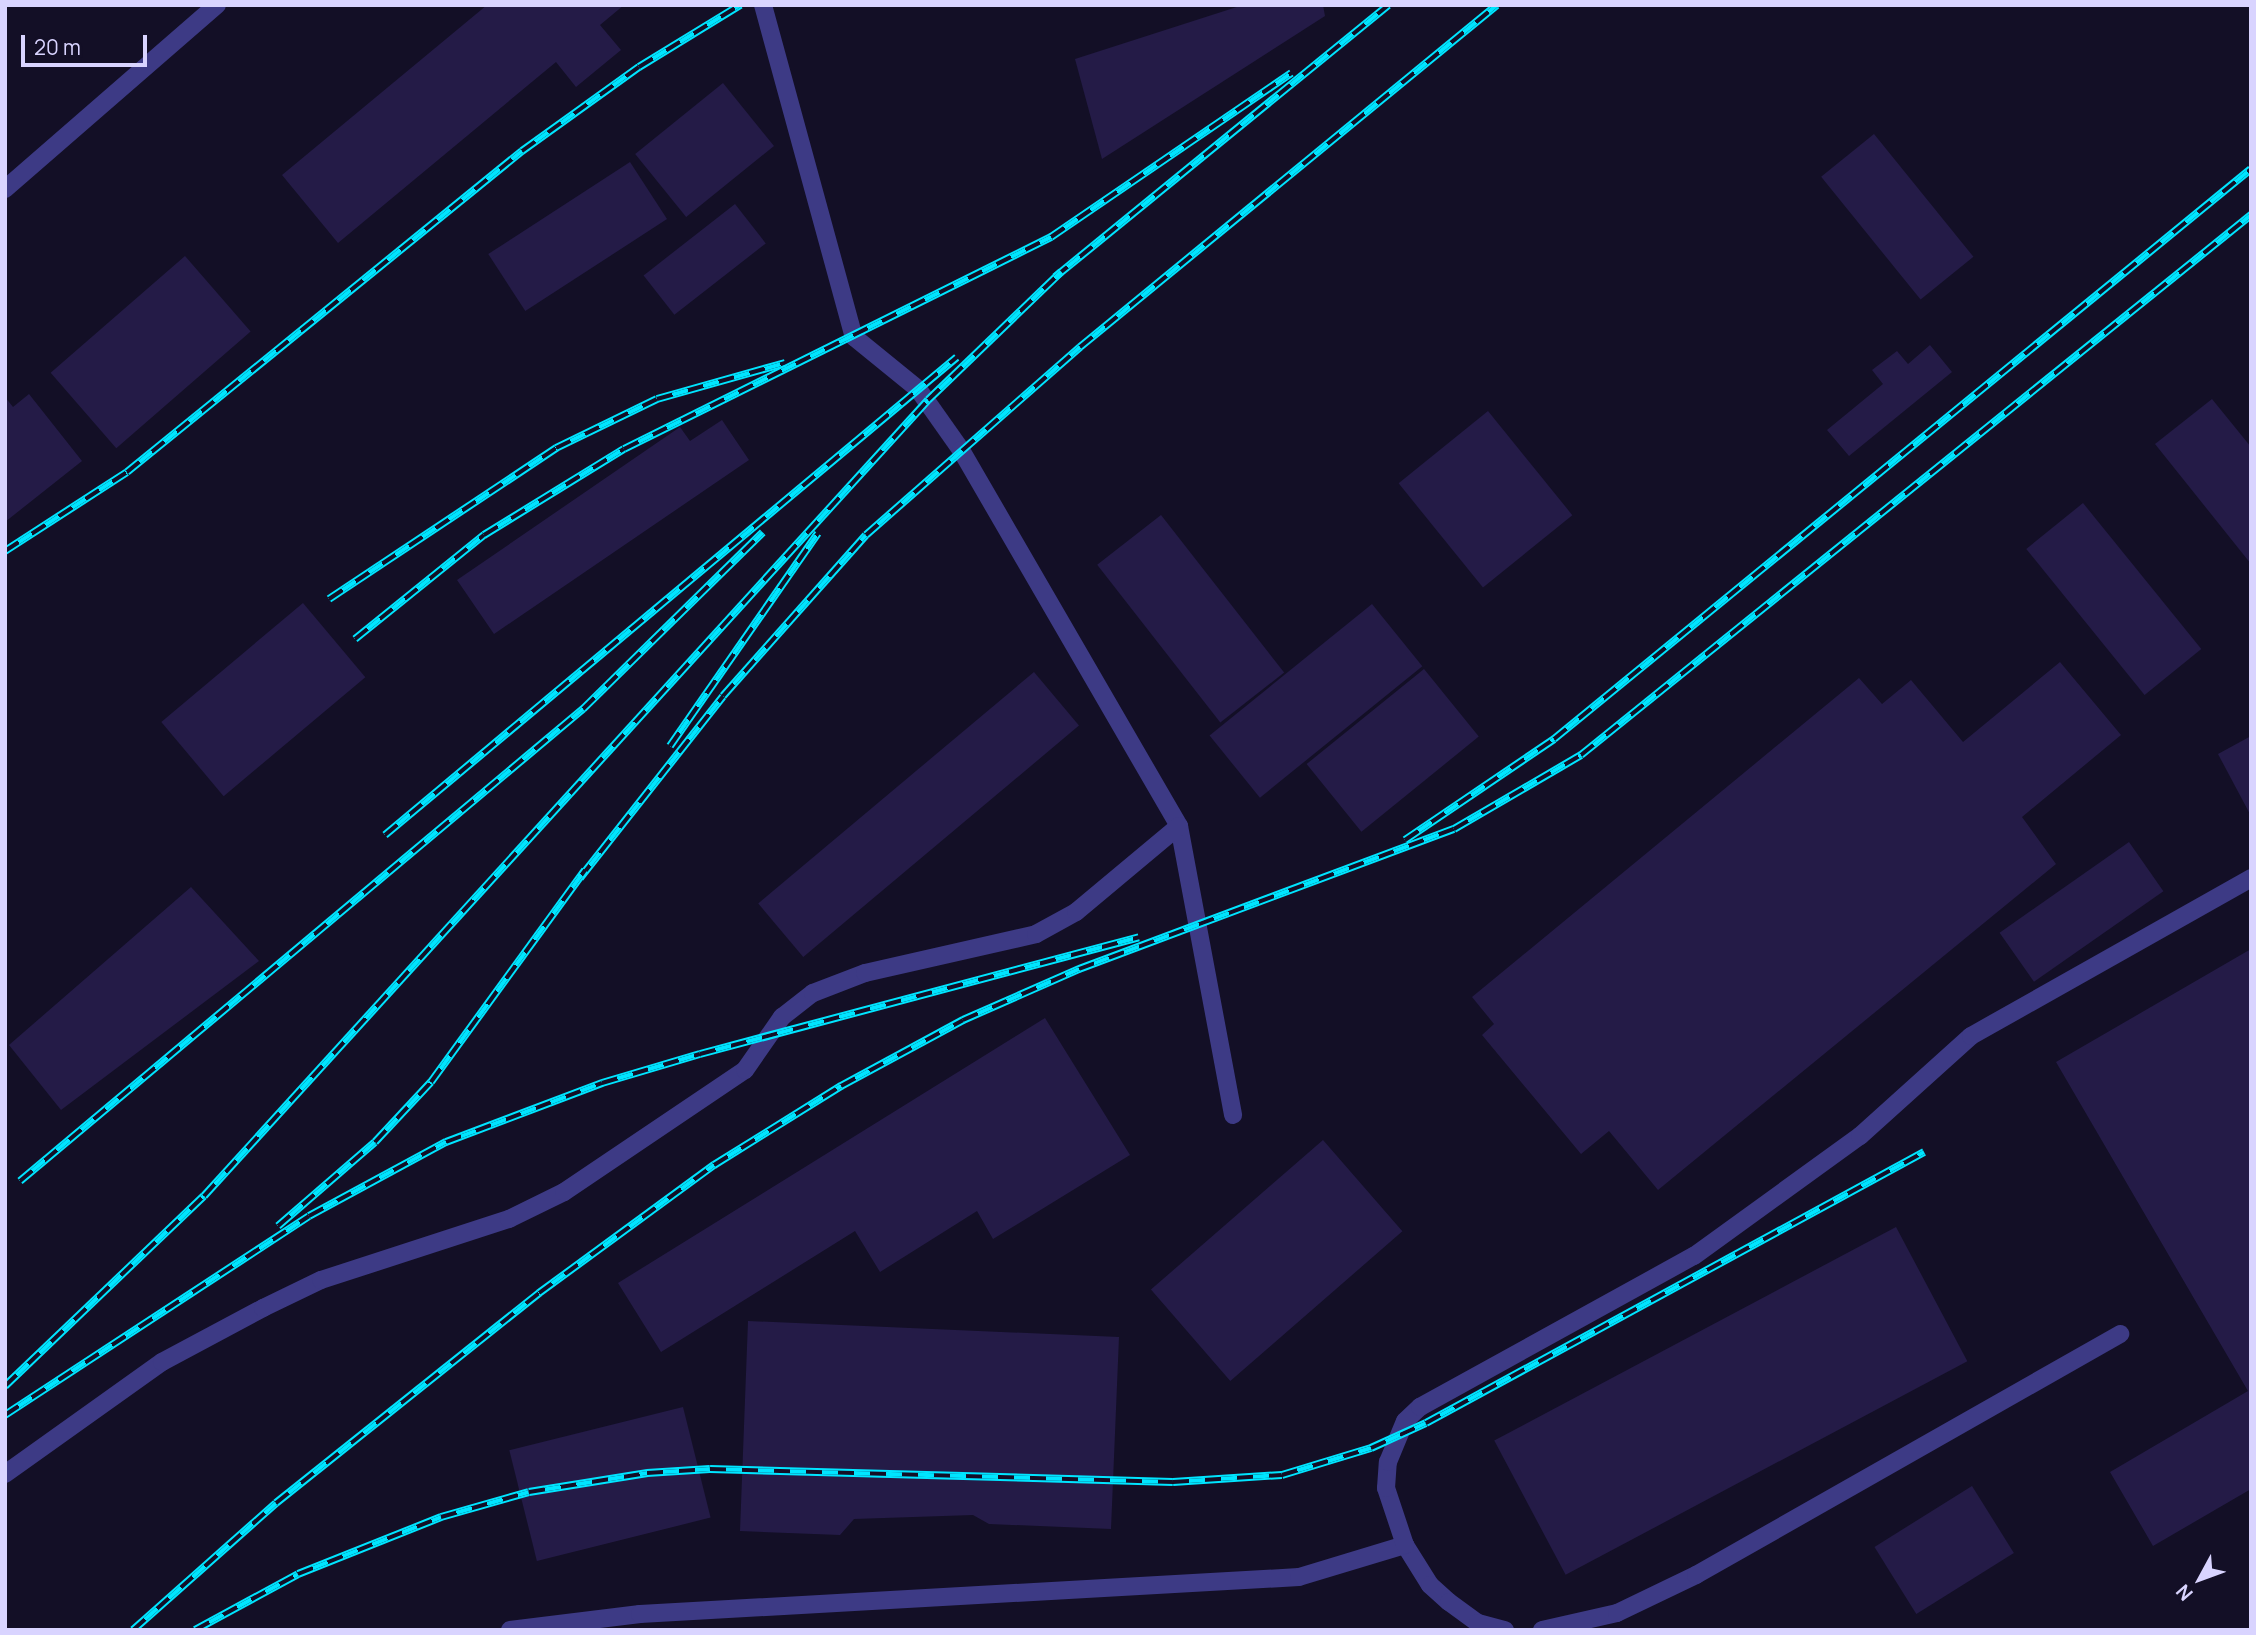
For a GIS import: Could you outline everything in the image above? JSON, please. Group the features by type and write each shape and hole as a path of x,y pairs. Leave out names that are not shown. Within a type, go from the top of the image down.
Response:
{"street":[{"path":"5,188 217,5"},
{"path":"763,5 854,337 918,389 948,430 1179,826 1233,1115"},
{"path":"5,1474 162,1362 251,1314 321,1280 509,1219 565,1192 745,1070 782,1017 813,993 865,973 1036,934 1076,912 1179,826"},
{"path":"1506,1630 1478,1623 1449,1602 1430,1585 1405,1545 1386,1488 1388,1462 1396,1437 1420,1407 1694,1256 1860,1136 1971,1036 2251,878"},
{"path":"1542,1630 1617,1612 1696,1575 2120,1334"},
{"path":"510,1630 640,1614 1299,1577 1405,1545"}],"building":[{"path":"487,5 624,5 600,25 621,50 576,87 556,62 338,243 282,175"},
{"path":"1243,5 1323,5 1325,16 1102,159 1075,59"},
{"path":"723,83 774,146 686,217 635,154"},
{"path":"1874,134 1973,257 1921,300 1821,177"},
{"path":"630,162 667,219 525,311 488,254"},
{"path":"735,204 766,243 674,315 644,275"},
{"path":"185,256 251,331 116,448 51,373"},
{"path":"1930,345 1952,372 1849,456 1827,430 1883,384 1872,370 1897,351 1908,364"},
{"path":"29,394 82,461 5,522 5,397 13,407"},
{"path":"2212,399 2251,447 2251,564 2155,444"},
{"path":"1488,411 1572,515 1483,588 1399,483"},
{"path":"722,420 749,460 494,634 457,580 680,427 690,441"},
{"path":"2083,503 2201,649 2145,695 2026,549"},
{"path":"1161,515 1284,673 1220,722 1097,565"},
{"path":"303,603 365,677 224,796 161,722"},
{"path":"1372,604 1422,666 1260,798 1210,736"},
{"path":"2060,662 2121,735 2022,817 2056,864 1658,1190 1609,1131 1581,1154 1482,1035 1494,1024 1472,997 1859,678 1882,704 1911,680 1963,742"},
{"path":"1424,669 1479,737 1361,832 1307,764"},
{"path":"1034,672 1079,726 803,957 758,903"},
{"path":"2251,736 2251,816 2218,754"},
{"path":"2129,842 2163,891 2034,982 2000,933"},
{"path":"191,887 259,961 61,1110 9,1045"},
{"path":"2251,949 2251,1489 2153,1546 2110,1472 2248,1391 2056,1062"},
{"path":"1045,1018 1130,1155 993,1239 977,1211 880,1272 855,1231 661,1352 618,1283"},
{"path":"1323,1140 1402,1231 1230,1381 1151,1290"},
{"path":"1896,1227 1967,1361 1566,1575 1494,1441"},
{"path":"748,1321 1119,1337 1111,1529 989,1524 973,1515 854,1519 840,1535 740,1531"},
{"path":"683,1407 711,1518 537,1561 509,1450"},
{"path":"1972,1486 2014,1553 1916,1614 1874,1547"}],"railway":[{"path":"5,551 127,472 522,151 639,67 740,5"},
{"path":"1055,277 1388,5"},
{"path":"580,878 723,696 866,535 1080,347 1497,5"},
{"path":"355,639 484,535 624,449 1051,237 1291,73"},
{"path":"1405,840 1554,739 2251,169"},
{"path":"133,1630 276,1503 539,1293 714,1165 841,1086 963,1020 1079,969 1454,829 1581,755 2251,215"},
{"path":"5,1386 204,1196 928,400 1061,272"},
{"path":"385,835 957,357"},
{"path":"329,599 556,448 657,399 785,363"},
{"path":"20,1181 583,709 763,532"},
{"path":"670,746 818,533"},
{"path":"278,1226 375,1142 431,1082 585,870"},
{"path":"5,1415 309,1216 446,1142 602,1083 700,1054 1139,937"},
{"path":"195,1630 298,1574 441,1517 529,1492 647,1473 710,1469 1173,1482 1282,1475 1371,1448 1426,1423 1924,1152"}]}
